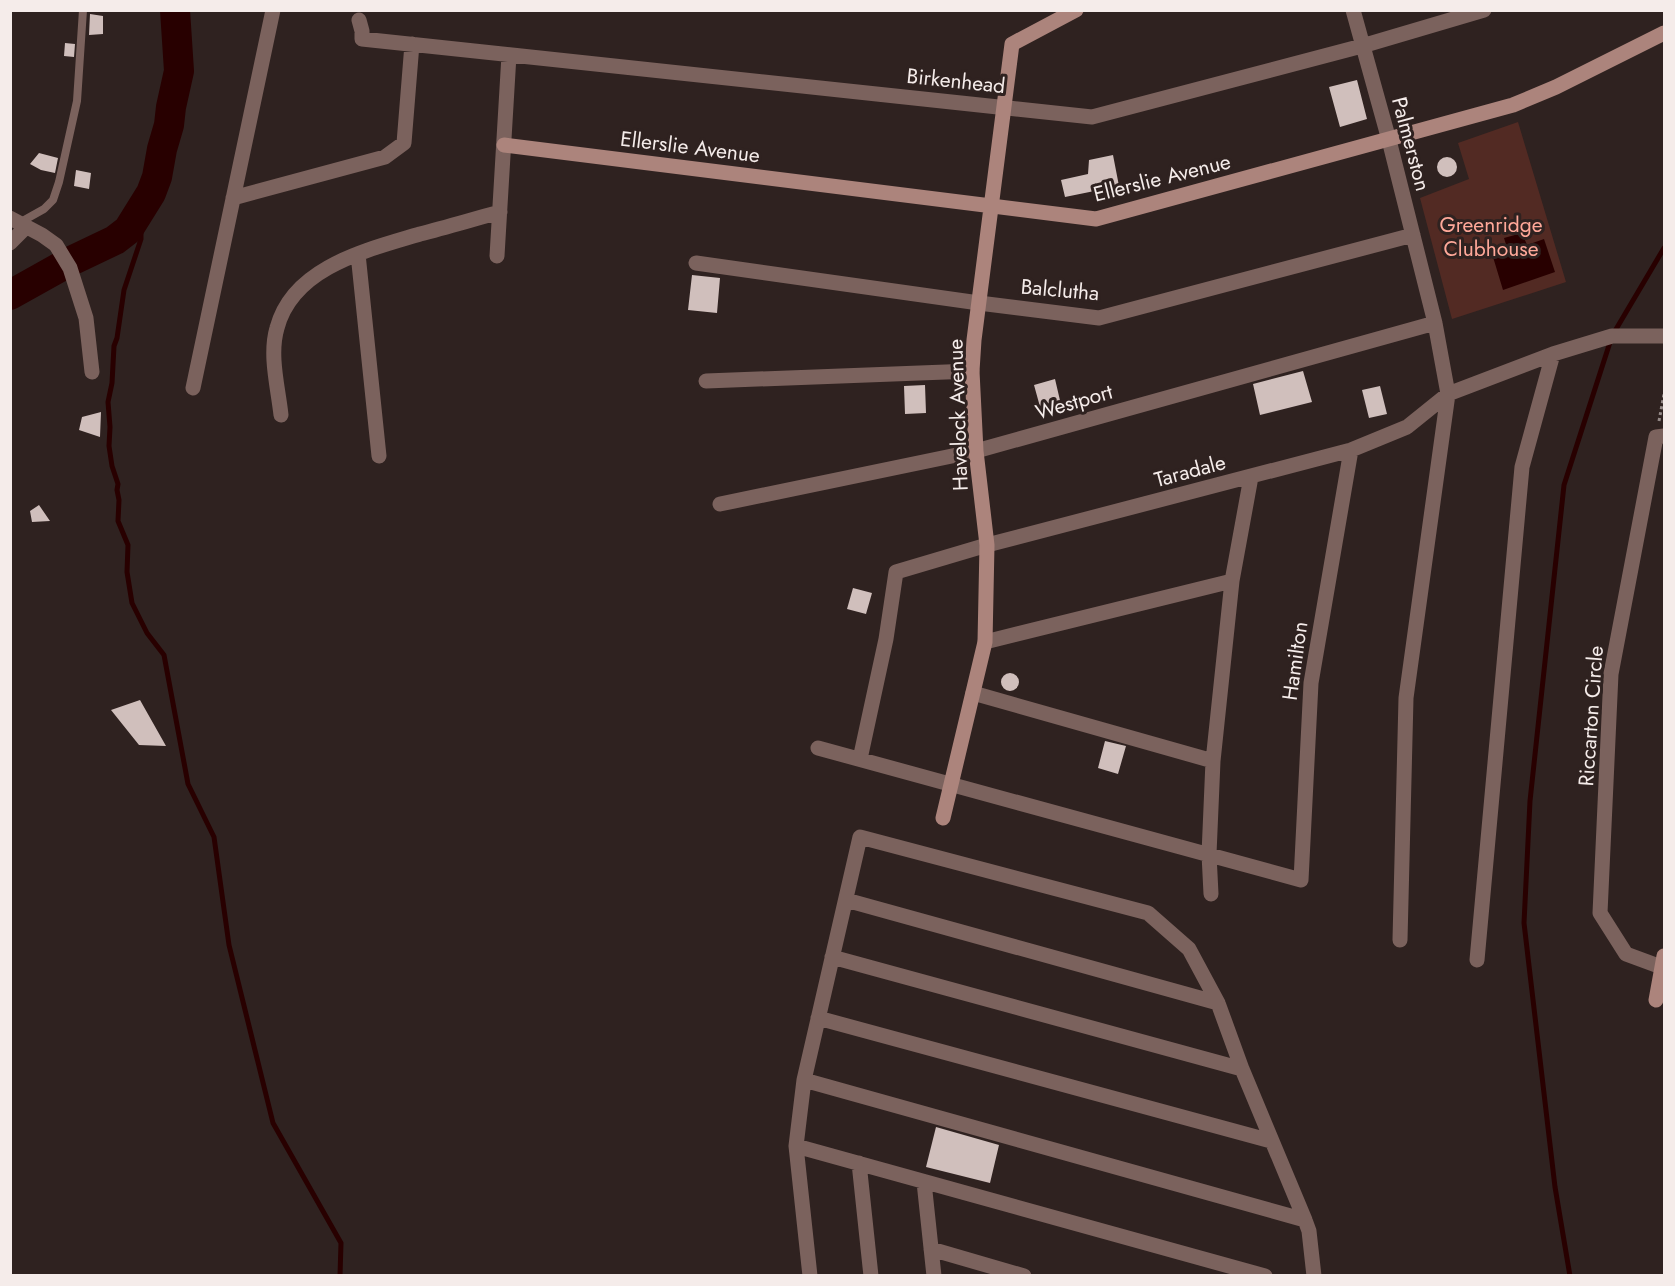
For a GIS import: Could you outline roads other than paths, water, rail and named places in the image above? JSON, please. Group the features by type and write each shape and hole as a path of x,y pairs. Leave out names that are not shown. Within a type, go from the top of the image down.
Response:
{"street":[{"path":"194,388 273,10"},
{"name":"Havelock Avenue","path":"943,818 985,642 987,545 976,451 972,371 1012,44 1076,10"},
{"name":"Palmerston","path":"1353,10 1389,140 1435,323 1448,393 1406,698 1400,940"},
{"name":"Birkenhead","path":"359,20 362,39 1092,117 1362,46 1484,10"},
{"name":"Ellerslie Avenue","path":"504,145 1096,219 1513,105 1556,87 1665,33"},
{"path":"233,198 386,157 404,143 412,44"},
{"path":"497,256 509,55"},
{"path":"281,415 274,351 277,328 286,305 301,287 325,269 372,248 500,212"},
{"path":"10,243 18,223 42,235 56,246 70,268 86,318 92,372"},
{"name":"Balclutha","path":"696,264 1100,318 1413,235"},
{"path":"358,254 379,456"},
{"name":"Westport","path":"720,504 976,451 1435,323"},
{"name":"Taradale","path":"860,759 886,639 896,572 987,545 1351,450 1407,427 1448,393 1552,354 1612,336 1665,336"},
{"path":"1477,960 1522,467 1552,354"},
{"path":"706,381 972,371"},
{"name":"Riccarton Circle","path":"1660,436 1611,674 1600,913 1626,954 1664,964"},
{"name":"Hamilton","path":"1209,854 1300,880 1311,683 1351,450"},
{"path":"1211,894 1209,854 1213,761 1232,581 1251,477"},
{"path":"985,642 1232,581"},
{"path":"973,693 1213,761"},
{"path":"818,748 1209,854"},
{"path":"810,1275 796,1146 804,1080 860,837 1148,913 1189,949 1218,1003 1242,1069 1305,1220 1309,1231 1314,1275"},
{"path":"846,900 1218,1003"},
{"path":"832,957 1242,1069"},
{"path":"1656,1000 1664,964"},
{"path":"818,1018 1271,1141"},
{"path":"804,1080 1305,1220"},
{"path":"796,1146 1265,1275"},
{"path":"859,1164 871,1275"},
{"path":"924,1182 934,1275"},
{"path":"931,1249 1024,1275"}],"lane":[{"path":"18,223 44,209 53,200 59,182 77,101 83,10"}],"waterway":[{"path":"10,295 71,261 115,240 128,230 151,193 169,125 179,71 175,10"},
{"path":"135,220 141,228 141,239 124,290 114,346 112,383 108,402 109,446 118,484 118,521 128,545 127,572 132,603 147,633 164,655 188,784 214,837 229,945 273,1123 341,1243 340,1276"},
{"path":"1570,1276 1555,1187 1524,923 1530,801 1564,485 1612,336 1664,248"}],"park label":[{"name":"Greenridge Clubhouse","path":"1491,237"}]}
